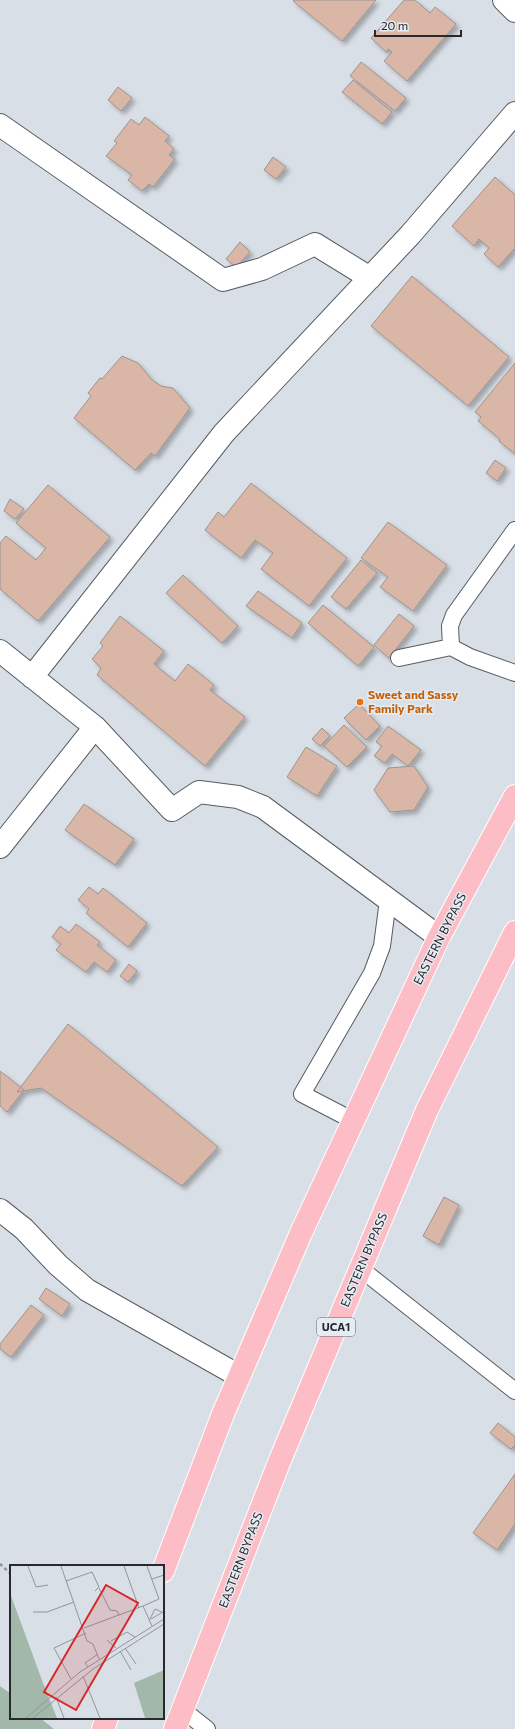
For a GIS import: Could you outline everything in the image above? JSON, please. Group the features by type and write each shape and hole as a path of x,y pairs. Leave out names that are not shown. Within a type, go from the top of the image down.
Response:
{"main road":[{"name":"EASTERN BYPASS","path":"164,1568 223,1414 302,1233 439,937 515,796"},
{"name":"EASTERN BYPASS","path":"179,1719 280,1460 427,1110 515,932"},
{"path":"103,1729 107,1719"}],"street":[{"path":"504,0 515,11"},
{"path":"32,677 224,434 410,236 515,113"},
{"path":"0,125 223,280 262,269 315,244 370,278"},
{"path":"0,651 95,727 172,810 199,792 238,797 263,807 439,937"},
{"path":"0,847 95,727"},
{"path":"0,1210 24,1229 58,1265 87,1290 239,1376"}],"lane":[{"path":"451,647 450,626 454,615 515,530"},
{"path":"400,658 451,647 515,673"},
{"path":"354,1121 302,1094 372,973 382,946 388,900"},
{"path":"361,1269 515,1391"},
{"path":"179,1719 207,1729"}],"path":[{"path":"0,1564 10,1573"}],"green space":[{"path":"0,1686 10,1693 10,1719 41,1719 54,1729 0,1729"}],"building":[{"path":"376,0 342,41 293,1"},
{"path":"404,0 415,0 430,13 435,7 456,24 407,81 384,61 392,52 388,49 386,52 371,38"},
{"path":"361,62 406,98 395,111 350,76"},
{"path":"353,80 392,112 382,124 342,92"},
{"path":"118,87 132,98 121,111 108,100"},
{"path":"145,117 169,136 165,141 174,149 169,155 175,159 153,187 149,184 142,191 128,180 132,175 106,156 117,143 114,141 131,119 139,125"},
{"path":"273,157 286,167 276,179 264,170"},
{"path":"495,177 515,195 515,250 514,249 498,267 484,254 489,248 479,239 474,246 452,226"},
{"path":"240,242 250,252 236,267 226,259"},
{"path":"412,276 509,357 468,406 371,326"},
{"path":"122,356 138,363 152,380 161,386 173,388 190,408 155,456 151,453 135,470 74,418 91,396 88,393 100,378 102,379"},
{"path":"515,363 515,454 499,441 500,439 478,421 481,417 475,412"},
{"path":"495,460 506,468 497,481 486,473"},
{"path":"251,483 347,558 309,606 261,569 273,553 255,540 241,558 205,530 218,512 224,517"},
{"path":"48,485 110,537 38,621 0,589 0,543 6,536 36,560 46,548 16,523"},
{"path":"10,499 24,509 15,519 4,511"},
{"path":"388,522 447,565 413,611 380,587 388,577 361,558"},
{"path":"361,560 377,573 346,609 331,597"},
{"path":"183,575 238,626 222,643 166,593"},
{"path":"258,591 302,623 292,638 246,606"},
{"path":"323,605 374,647 358,666 308,623"},
{"path":"399,614 414,626 389,658 374,645"},
{"path":"120,616 164,651 154,664 175,681 188,664 214,685 210,690 245,717 205,766 97,675 101,668 92,659 103,646 100,643"},
{"path":"359,704 380,726 366,740 344,718"},
{"path":"344,725 367,747 347,767 324,746"},
{"path":"388,726 421,750 408,766 392,754 385,763 374,756 382,746 376,742"},
{"path":"322,728 330,736 320,746 312,739"},
{"path":"306,747 337,766 317,796 287,777"},
{"path":"414,766 428,787 414,810 390,812 374,790 388,768"},
{"path":"84,804 134,839 115,865 65,830"},
{"path":"89,887 98,894 103,888 147,923 128,947 86,913 89,909 78,900"},
{"path":"76,924 100,942 97,945 116,960 107,972 94,962 86,972 56,950 61,944 52,937 60,926 69,933"},
{"path":"129,964 137,971 128,982 120,976"},
{"path":"68,1024 218,1147 182,1186 41,1088 17,1092"},
{"path":"0,1071 24,1090 7,1112 0,1106"},
{"path":"444,1197 459,1205 439,1245 423,1236"},
{"path":"46,1288 70,1304 62,1316 39,1299"},
{"path":"31,1305 44,1315 11,1357 0,1349 0,1344"},
{"path":"498,1423 515,1437 515,1445 511,1449 490,1433"},
{"path":"515,1474 515,1524 497,1550 473,1533"}],"place":[{"name":"Sweet and Sassy Family Park","path":"360,702"}]}
